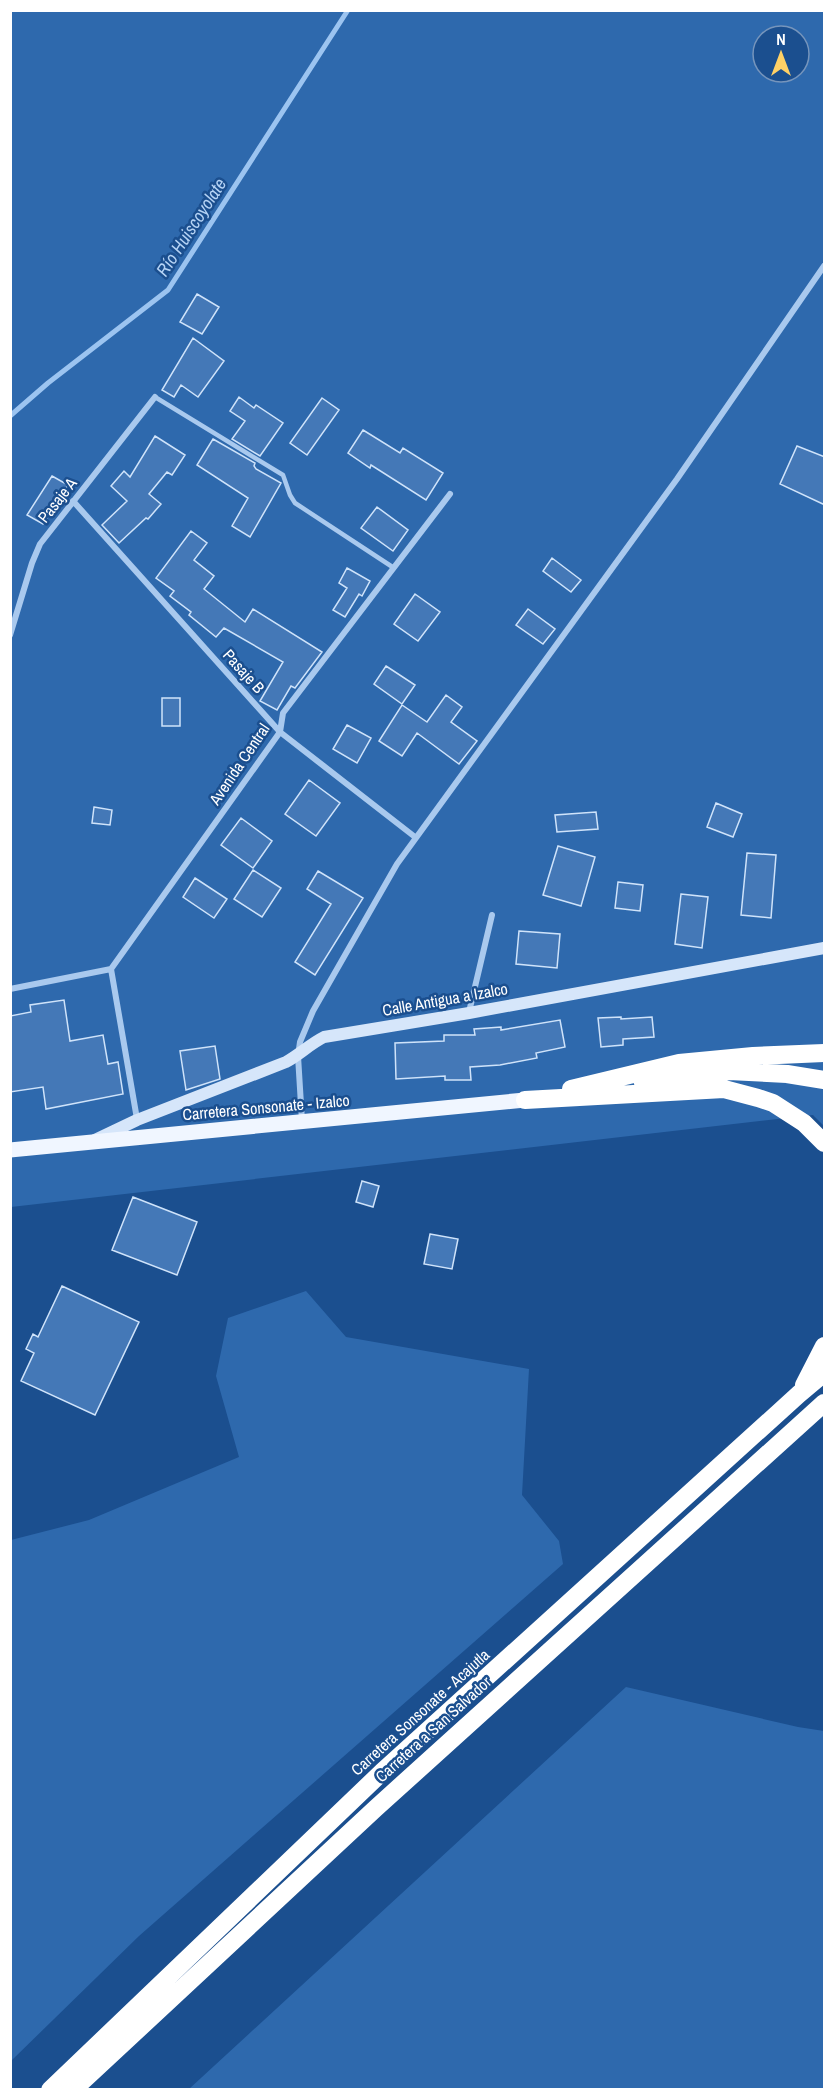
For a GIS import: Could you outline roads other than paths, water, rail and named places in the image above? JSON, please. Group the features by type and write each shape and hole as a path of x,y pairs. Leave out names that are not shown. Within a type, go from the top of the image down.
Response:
{"highway":[{"path":"525,1100 679,1063 753,1056 825,1053"},
{"path":"525,1100 729,1071 787,1074 825,1080"},
{"path":"525,1100 724,1089 773,1103 804,1123 825,1143"},
{"path":"800,1394 825,1347"},
{"name":"Carretera Sonsonate - Acajutla","path":"50,2090 382,1772 825,1373"},
{"name":"Carretera a San Salvador","path":"73,2090 376,1808 825,1403"}],"main road":[{"name":"Carretera Sonsonate - Izalco","path":"10,1150 525,1100"}],"street":[{"path":"302,1122 298,1056 300,1042 313,1011 397,864 677,479 825,266"},
{"name":"Pasaje A","path":"10,635 40,544 155,397"},
{"name":"Avenida Central","path":"111,969 280,732 283,713 450,494"},
{"name":"Pasaje B","path":"73,501 280,732 416,837"},
{"path":"469,1013 492,915"},
{"name":"Calle Antigua a Izalco","path":"91,1141 137,1120 286,1062 324,1037 825,948"},
{"path":"10,989 111,969 137,1120"}],"lane":[{"path":"155,397 283,475 295,503 394,568"}],"waterway":[{"name":"Río Huiscoyolate","path":"10,416 48,383 168,290 348,10"}]}
